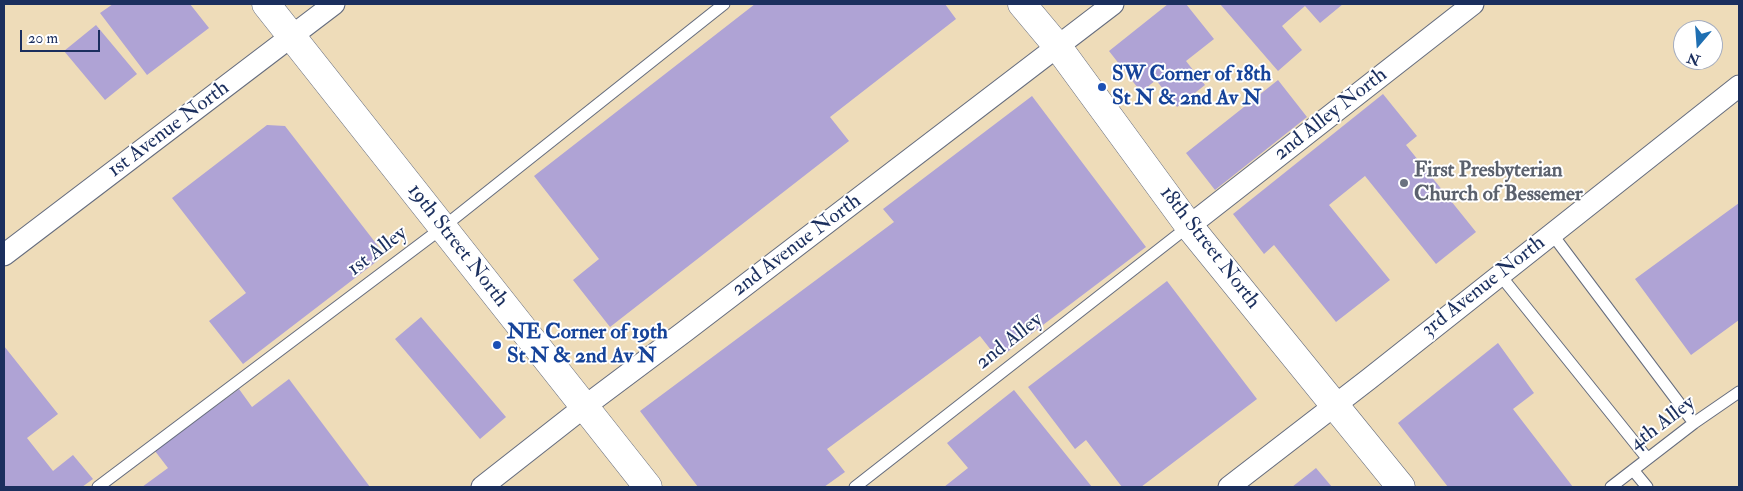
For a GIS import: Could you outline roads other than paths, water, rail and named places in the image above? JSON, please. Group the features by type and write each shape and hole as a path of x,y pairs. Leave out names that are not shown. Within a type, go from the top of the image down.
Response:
{"street":[{"name":"19th Street North","path":"266,4 648,487"},
{"name":"1st Avenue North","path":"4,255 334,4"},
{"name":"18th Street North","path":"1022,4 1058,47 1189,226 1401,487"},
{"name":"2nd Avenue North","path":"482,487 584,407 1113,4"},
{"name":"2nd Alley North","path":"1189,226 1473,4"},
{"name":"3rd Avenue North","path":"1228,487 1335,405 1739,86"}],"lane":[{"name":"1st Alley","path":"98,487 442,228 724,4"},
{"name":"2nd Alley","path":"855,487 1189,226"},
{"path":"1552,234 1694,423"},
{"path":"1500,275 1647,458"},
{"name":"4th Alley","path":"1611,487 1694,423 1739,392"},
{"path":"1633,470 1647,487"}],"place":[{"name":"SW Corner of 18th St N & 2nd Av N","path":"1102,87"},
{"name":"First Presbyterian Church of Bessemer","path":"1404,183"},
{"name":"NE Corner of 19th St N & 2nd Av N","path":"497,345"}]}
